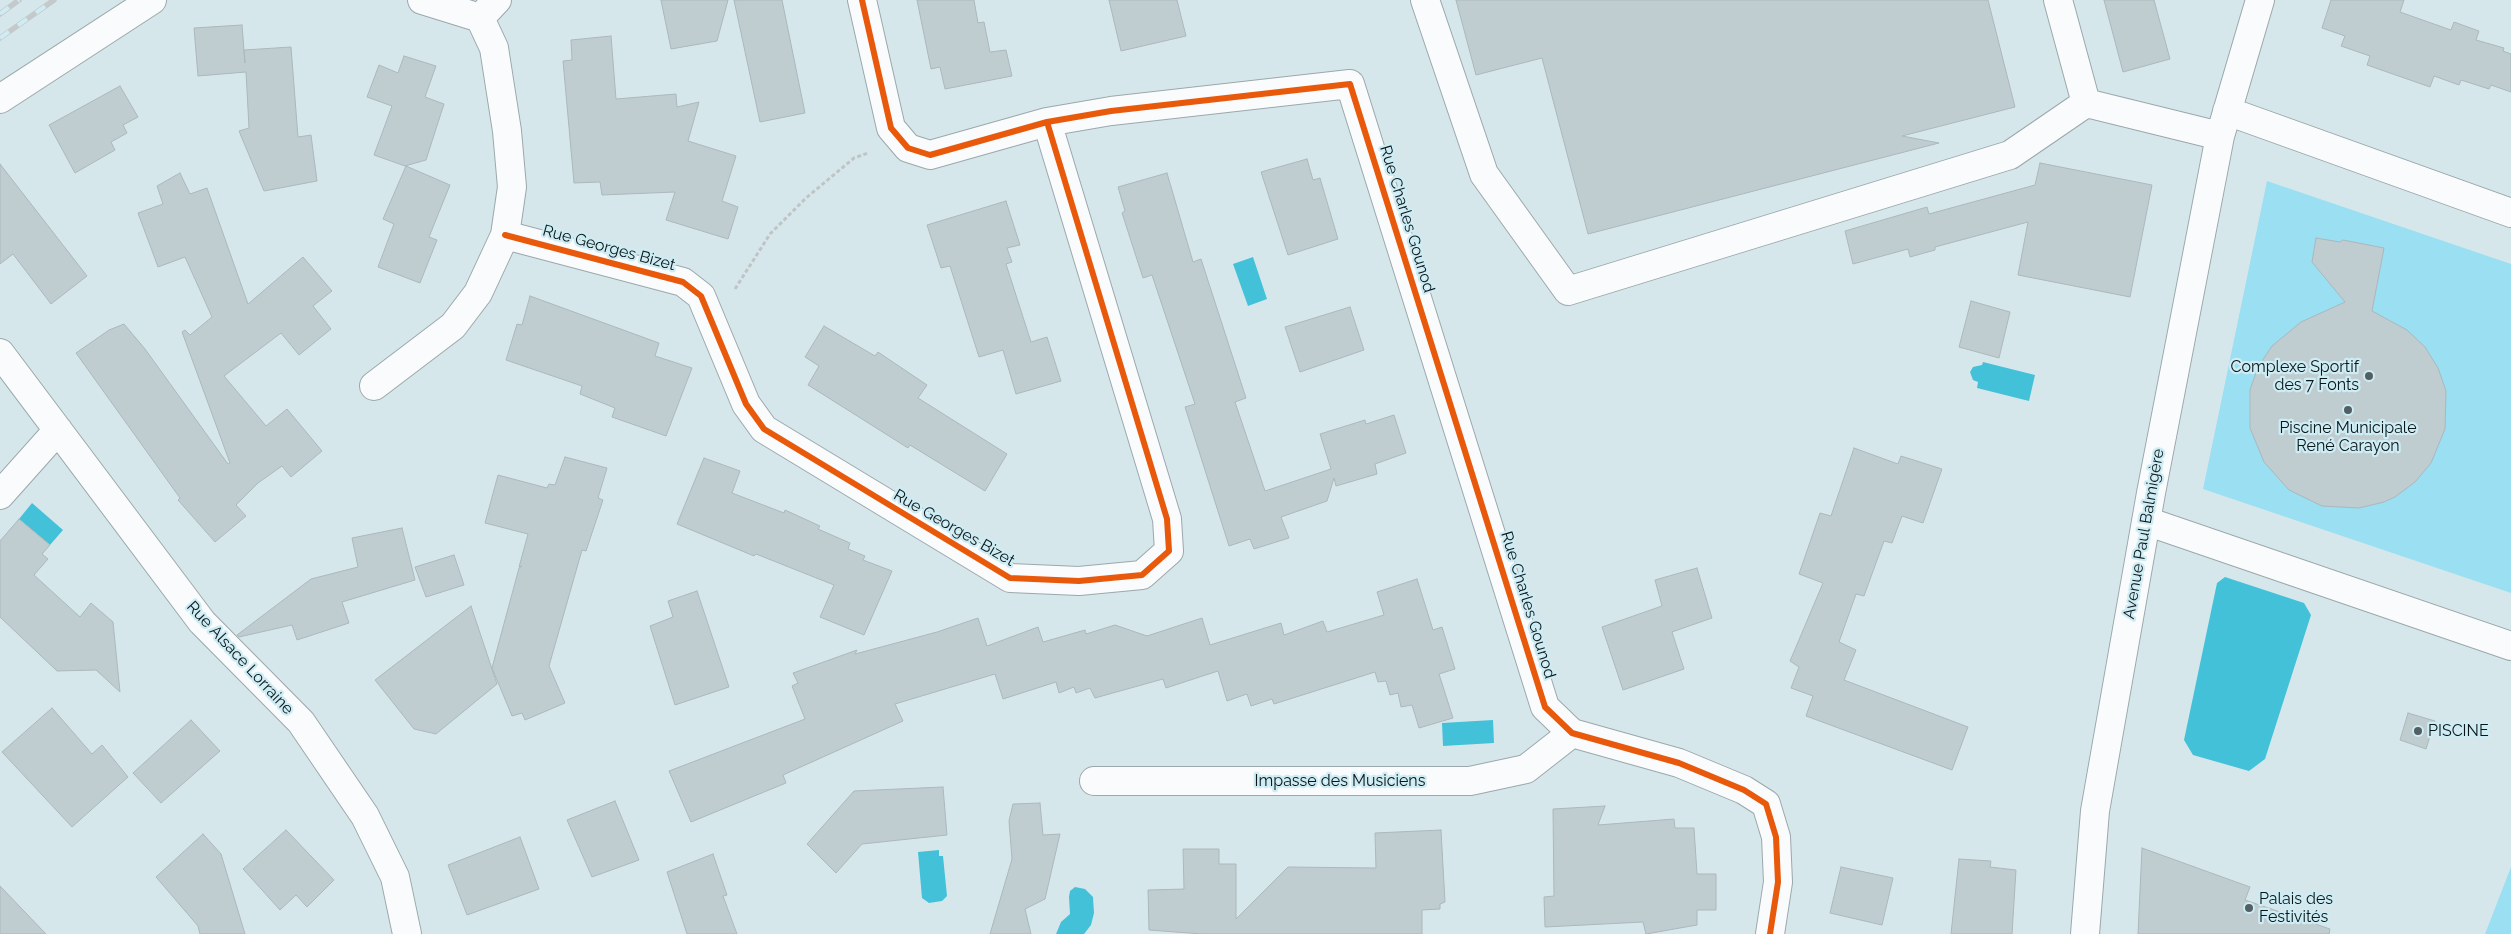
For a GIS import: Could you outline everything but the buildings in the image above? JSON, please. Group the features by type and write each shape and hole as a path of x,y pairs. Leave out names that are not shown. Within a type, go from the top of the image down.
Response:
{"street":[{"path":"0,99 152,0"},
{"path":"374,386 453,326 478,293 505,235 512,187 507,131 488,9 422,0"},
{"name":"Rue Charles Gounod","path":"862,0 891,128 908,148 930,155 1047,122 1111,111 1350,84 1545,707 1572,733 1679,763 1744,790 1766,804 1776,837 1778,882 1770,934"},
{"path":"1425,0 1484,174 1568,291 2010,155 2086,103 2223,123 2511,213"},
{"path":"2058,0 2086,103"},
{"name":"Avenue Paul Balmigère","path":"2085,934 2095,811 2146,521 2223,123 2260,0"},
{"name":"Rue Georges Bizet","path":"505,235 683,282 701,296 746,404 764,429 948,543 1010,578 1079,581 1142,575 1169,551 1167,519 1047,122"},
{"name":"Rue Alsace Lorraine","path":"0,353 202,622 301,722 369,825 395,877 407,934"},
{"path":"0,495 58,430"},
{"path":"2146,521 2511,646"},
{"name":"Impasse des Musiciens","path":"1094,781 1470,781 1526,769 1572,733"}],"path":[{"path":"712,323 770,234 806,198 854,158 902,141"}],"shaded area":[{"name":"Complexe Sportif des 7 Fonts","path":"2267,181 2511,264 2511,593 2203,489"},
{"path":"1253,257 1267,299 1248,306 1233,264"},
{"path":"1983,362 2035,375 2029,401 1977,388 1978,382 1973,380 1970,372 1973,367 1982,365"},
{"path":"32,503 63,530 50,545 19,519"},
{"path":"2225,577 2304,603 2311,615 2265,759 2249,771 2193,755 2184,740 2217,583"},
{"path":"1493,720 1494,743 1443,746 1442,723"},
{"path":"939,850 939,856 943,856 947,896 942,901 929,903 922,898 918,852"},
{"path":"2511,867 2511,934 2485,934"},
{"path":"1075,887 1085,889 1093,897 1094,913 1091,925 1084,934 1056,934 1061,922 1070,914 1070,891"}],"railway":[{"path":"0,14 19,0"},
{"path":"0,38 54,0"}],"cycle path":[{"path":"862,0 891,128 908,148 930,155 1047,122 1111,111 1350,84 1545,707 1572,733 1679,763 1744,790 1766,804 1776,837 1778,882 1770,934"},
{"path":"505,235 683,282 701,296 746,404 764,429 1010,578 1079,581 1142,575 1169,551 1167,519 1047,122"}],"place":[{"name":"Complexe Sportif des 7 Fonts","path":"2369,376"},
{"name":"Piscine Municipale René Carayon","path":"2348,410"},
{"name":"PISCINE","path":"2418,731"},
{"name":"Palais des Festivités","path":"2249,908"}]}
